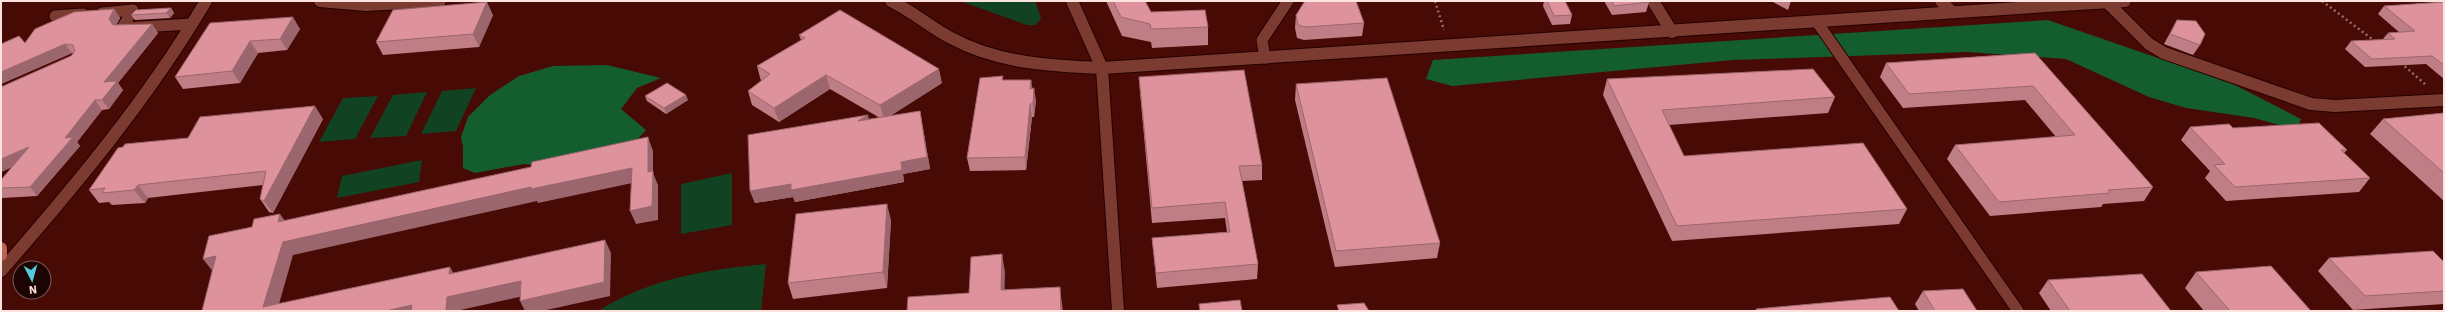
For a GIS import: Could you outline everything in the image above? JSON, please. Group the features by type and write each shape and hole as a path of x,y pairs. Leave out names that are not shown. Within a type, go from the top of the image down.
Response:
{"main road":[{"path":"1,248 1,255"}],"street":[{"path":"1,271 51,212 151,87 206,1"},
{"path":"320,1 366,5 440,1"},
{"path":"891,1 951,38 977,49 1016,60 1056,66 1102,68 1672,32 2125,1"},
{"path":"1072,1 1102,68 1118,311"},
{"path":"1653,1 1672,32"},
{"path":"1941,1 1952,12"},
{"path":"2107,2 2149,44 2164,53 2311,104 2335,106 2443,100"}],"lane":[{"path":"1265,58 1262,40 1288,1"},
{"path":"55,16 133,10 122,28 192,24"},
{"path":"1818,22 2018,311"}],"path":[{"path":"1435,1 1448,46"},
{"path":"2322,1 2377,43"},
{"path":"2395,58 2443,100"}],"green space":[{"path":"960,1 1035,1 1041,18 1036,25 1027,25"},
{"path":"2048,20 2233,84 2301,119 2297,130 2254,118 2186,108 2149,97 2066,59 1967,52 1733,60 1452,86 1426,79 1433,60"},
{"path":"607,65 661,78 637,88 621,109 646,130 634,143 542,166 524,164 475,173 463,168 463,147 461,137 468,117 490,95 519,76 553,66"},
{"path":"476,88 456,131 421,134 442,91"},
{"path":"427,92 406,136 370,138 393,95"},
{"path":"378,96 355,139 319,142 343,98"},
{"path":"422,160 419,182 337,198 342,176"},
{"path":"732,173 732,225 681,234 681,184"},
{"path":"766,264 761,311 598,311 637,291 679,277 722,269"}],"building":[{"path":"1113,1 1145,1 1151,12 1205,10 1208,27 1151,29 1150,24 1121,17"},
{"path":"1305,1 1356,1 1364,23 1305,27 1298,25 1296,15"},
{"path":"1547,1 1565,1 1572,15 1554,16"},
{"path":"1612,1 1648,1 1649,2 1614,6"},
{"path":"487,2 473,34 376,42 393,10"},
{"path":"2444,2 2444,65 2432,56 2372,59 2351,41 2395,39 2388,33 2415,31 2384,6"},
{"path":"171,8 166,13 131,15 136,10"},
{"path":"114,9 109,19 113,25 152,24 104,82 117,81 102,100 95,100 65,138 73,137 30,187 1,188 1,180 29,147 1,159 1,87 71,56 75,51 73,45 65,44 1,72 1,44 19,36 25,43 35,29 74,12"},
{"path":"840,10 939,69 880,105 826,75 774,108 748,91 770,74 757,66 805,38 799,35"},
{"path":"293,17 280,39 250,41 232,71 175,77 210,23"},
{"path":"2177,20 2196,21 2205,34 2200,45 2170,34"},
{"path":"2035,53 2153,187 2108,190 2110,193 1999,202 1955,145 2075,135 2033,86 1909,94 1886,63"},
{"path":"1813,69 1835,97 1662,110 1684,156 1863,143 1907,209 1677,226 1607,79"},
{"path":"1244,70 1262,165 1239,166 1258,264 1156,273 1152,238 1230,232 1225,202 1152,208 1139,77"},
{"path":"1003,76 1002,80 1031,80 1030,89 1034,88 1033,104 1030,104 1025,157 967,158 980,78"},
{"path":"1387,78 1440,243 1336,251 1296,84"},
{"path":"667,83 686,95 664,108 645,96"},
{"path":"315,106 264,201 260,199 266,171 138,185 134,190 102,193 105,188 89,190 118,148 123,147 125,144 188,138 200,117"},
{"path":"920,111 927,157 901,162 902,170 791,190 791,184 750,191 748,135 868,115 858,121"},
{"path":"2444,113 2444,173 2383,119"},
{"path":"2319,123 2347,150 2341,150 2370,178 2235,187 2214,165 2225,164 2190,127 2229,124 2233,128"},
{"path":"648,137 648,172 653,171 652,206 630,211 632,168 531,189 531,187 283,242 263,307 450,267 449,274 605,240 604,282 520,301 521,281 447,297 446,311 411,311 412,305 386,311 202,311 216,256 203,259 209,236 252,227 254,219 280,214 278,222 531,167 532,162"},
{"path":"887,204 883,272 788,283 796,214"},
{"path":"2433,251 2444,262 2444,291 2365,296 2329,258"},
{"path":"1002,254 1001,290 1060,287 1061,311 907,311 908,297 969,293 971,257"},
{"path":"2271,266 2311,311 2230,311 2196,272"},
{"path":"2142,274 2171,311 2070,311 2048,280"},
{"path":"1963,289 1977,311 1935,311 1923,291"},
{"path":"1890,297 1899,311 1757,311 1756,309"},
{"path":"1240,300 1242,311 1200,311 1199,304"},
{"path":"1364,303 1369,311 1339,311 1337,305"}]}
